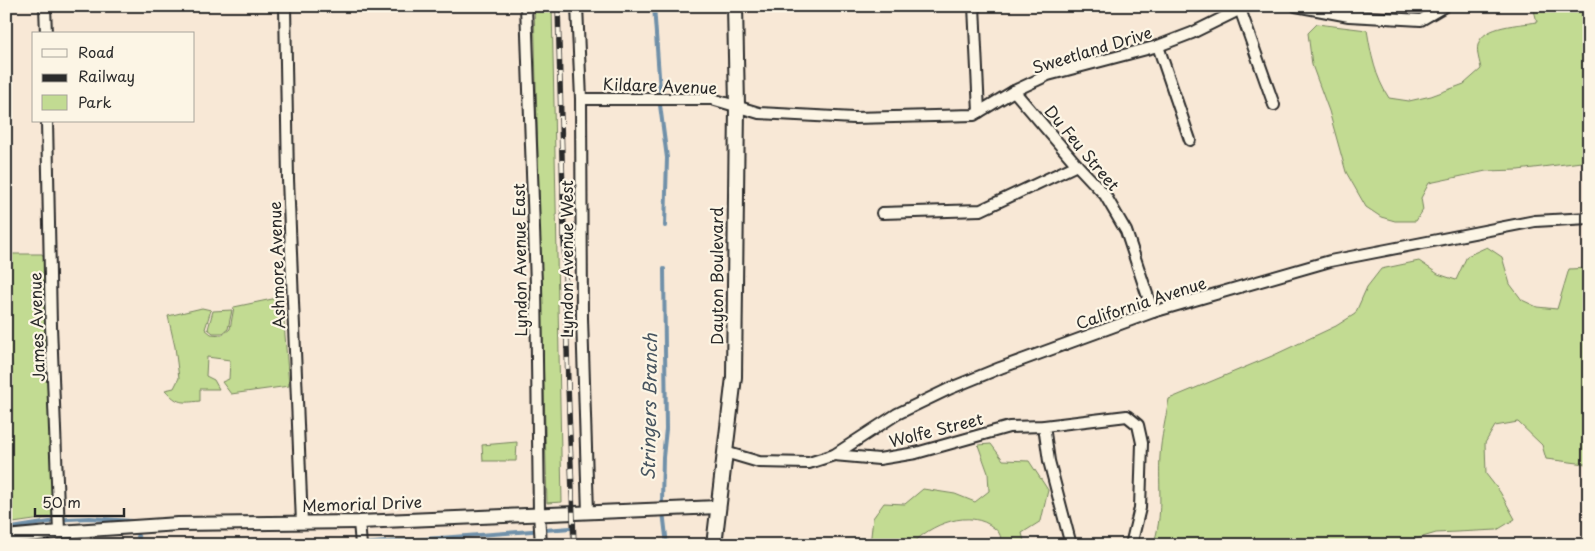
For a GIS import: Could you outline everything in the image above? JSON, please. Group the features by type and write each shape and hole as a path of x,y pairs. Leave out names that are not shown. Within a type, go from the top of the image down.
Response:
{"main road":[{"name":"Dayton Boulevard","path":"714,545 734,377 737,106 735,6"}],"street":[{"path":"45,6 46,32"},
{"name":"Ashmore Avenue","path":"285,6 288,169 302,523"},
{"name":"Lyndon Avenue East","path":"526,6 536,284 541,545"},
{"name":"Lyndon Avenue West","path":"578,6 581,99 582,318 588,512"},
{"path":"974,6 978,112"},
{"path":"1296,6 1349,16 1421,20 1446,6"},
{"path":"1243,8 1274,105"},
{"name":"Sweetland Drive","path":"737,106 759,113 861,118 974,115 1014,91 1048,75 1158,46 1192,33 1243,8"},
{"path":"1158,46 1190,140"},
{"name":"Du Feu Street","path":"1014,91 1105,195 1126,231 1153,312"},
{"name":"Kildare Avenue","path":"581,99 712,99 737,106"},
{"name":"James Avenue","path":"47,122 51,326 59,532"},
{"path":"882,213 981,210 1077,165"},
{"name":"California Avenue","path":"725,452 759,462 780,464 809,463 834,455 897,414 951,388 1153,312 1330,261 1535,221 1589,218"},
{"name":"Wolfe Street","path":"834,455 879,459 916,453 1009,426 1044,426 1127,416 1138,425 1142,443 1140,508 1131,545"},
{"path":"1044,426 1049,461 1070,545"},
{"name":"Memorial Drive","path":"6,538 59,532 178,524 359,522 718,507"},
{"path":"359,522 361,545"}],"green space":[{"path":"534,6 552,6 562,502 547,503"},
{"path":"1533,6 1589,6 1589,161 1518,170 1486,171 1429,183 1421,198 1423,210 1416,221 1395,221 1381,217 1366,207 1346,172 1329,111 1312,65 1308,33 1317,24 1367,30 1374,65 1384,90 1389,98 1409,101 1431,96 1464,84 1481,69 1477,51 1481,38 1487,33 1503,27 1537,22"},
{"path":"1487,247 1502,257 1510,284 1522,300 1537,307 1557,309 1569,269 1589,268 1589,466 1546,459 1542,445 1518,422 1495,426 1485,443 1486,474 1500,492 1515,519 1497,530 1436,533 1396,545 1153,545 1160,501 1162,435 1169,399 1272,356 1336,326 1355,314 1367,287 1381,269 1419,261 1438,274 1456,280 1467,256"},
{"path":"6,254 42,254 46,260 55,517 6,524"},
{"path":"282,297 289,386 231,394 222,382 229,379 230,360 207,357 206,376 214,380 219,389 200,389 200,401 188,402 180,402 165,390 174,388 179,378 168,316 202,308 211,310 205,329 211,334 222,335 230,329 234,307"},
{"path":"232,310 228,329 223,333 213,333 208,329 213,311"},
{"path":"517,442 516,461 483,461 482,445"},
{"path":"991,444 1003,460 1029,461 1048,490 1041,521 1022,533 1025,545 1002,545 1000,534 985,522 974,519 962,519 939,525 919,537 912,545 870,545 873,518 884,503 905,504 923,489 955,494 975,502 989,491 988,473 978,445"}],"waterway":[{"name":"Stringers Branch","path":"654,6 660,90"},
{"name":"Stringers Branch","path":"660,105 667,158 665,226"},
{"name":"Stringers Branch","path":"664,269 666,429 662,503 667,545"},
{"path":"6,529 68,519 90,518 131,521 142,545"},
{"path":"347,545 571,528"}],"railway":[{"path":"558,6 574,545"}]}
